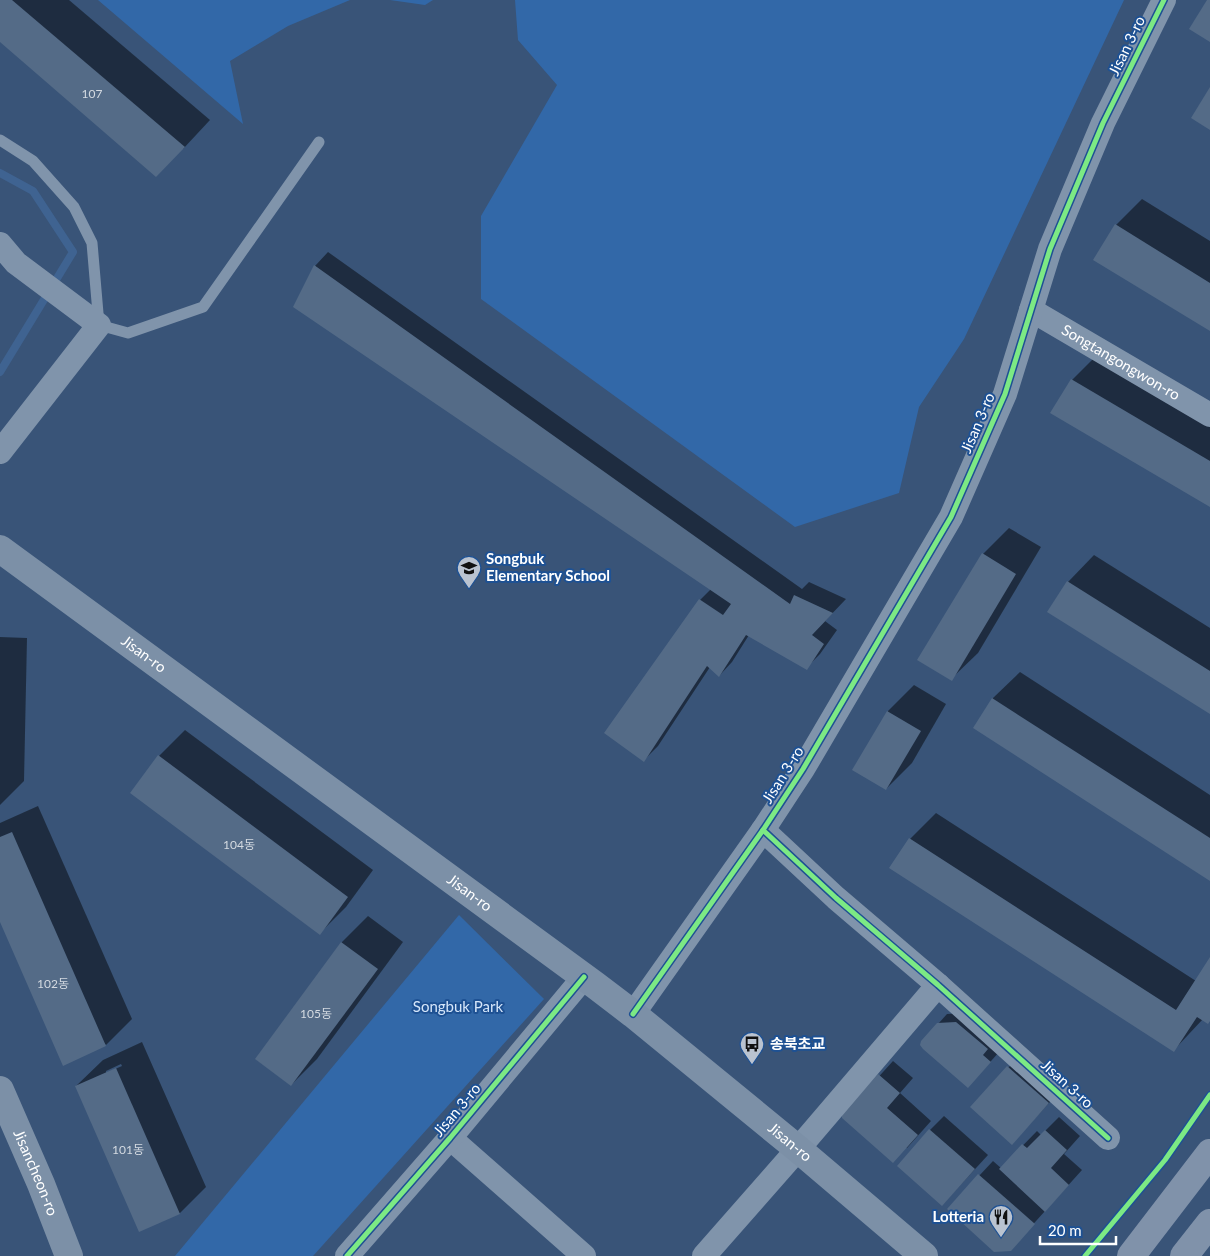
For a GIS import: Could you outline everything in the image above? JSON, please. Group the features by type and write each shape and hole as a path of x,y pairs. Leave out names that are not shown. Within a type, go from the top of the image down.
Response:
{"main road":[{"name":"Jisan-ro","path":"0,549 633,1014 924,1256"},
{"name":"Jisancheon-ro","path":"0,1090 41,1184 68,1256"},
{"path":"1131,1256 1210,1153"},
{"path":"1184,1256 1210,1223"}],"street":[{"name":"Jisan 3-ro","path":"633,1014 763,830 803,769 951,517 1004,394 1050,249 1103,123 1164,0"},
{"path":"0,244 16,262 99,325 0,452"},
{"name":"Songtangongwon-ro","path":"1031,310 1210,415"},
{"name":"Jisan 3-ro","path":"763,830 836,898 938,985 1108,1138"},
{"name":"Jisan 3-ro","path":"346,1256 450,1138 584,977"},
{"path":"704,1256 798,1150 938,985"},
{"name":"Jisan 3-ro","path":"450,1138 584,1256"}],"lane":[{"path":"0,140 33,161 74,207 92,243 99,325 128,333 202,308 319,142"}],"green space":[{"path":"98,0 350,0 288,26 230,61 243,124"},
{"path":"390,0 433,0 425,5"},
{"path":"515,0 1124,0 964,339 919,407 899,493 795,527 481,299 481,216 557,85 518,40"},
{"name":"Songbuk Park","path":"459,915 544,999 313,1256 175,1256"}],"building":[{"path":"0,0 12,0 185,147 156,177 0,42"},
{"path":"1207,0 1210,0 1210,42 1189,29"},
{"path":"1210,87 1210,130 1191,118"},
{"path":"1115,224 1210,283 1210,331 1093,260"},
{"path":"314,265 790,604 794,595 833,613 812,635 824,644 807,670 746,635 719,677 707,666 644,762 604,733 699,599 723,615 731,604 293,307"},
{"path":"1071,379 1210,461 1210,507 1050,413"},
{"path":"982,553 1016,574 952,681 917,660"},
{"path":"1067,581 1210,671 1210,714 1047,612"},
{"path":"992,698 1210,838 1210,881 973,728"},
{"path":"887,711 921,731 886,790 852,770"},
{"path":"158,755 348,897 320,935 130,793"},
{"path":"12,832 106,1046 63,1066 0,922 0,837"},
{"path":"909,838 1176,1010 1210,957 1210,1021 1208,1024 1197,1017 1174,1052 889,868"},
{"path":"341,942 378,969 291,1086 255,1059"},
{"path":"956,1022 988,1049 983,1055 991,1062 968,1088 920,1045 921,1041 937,1023"},
{"path":"1007,1066 1049,1103 1012,1145 970,1107"},
{"path":"116,1068 180,1214 139,1232 75,1086"},
{"path":"878,1074 900,1093 887,1108 918,1135 893,1163 842,1118 842,1114"},
{"path":"929,1129 975,1169 942,1206 897,1166"},
{"path":"1045,1130 1067,1150 1051,1168 1069,1185 1045,1212 999,1169 1022,1144 1027,1148"},
{"path":"978,1174 1035,1224 1011,1251 994,1252 947,1209"}],"waterway":[{"path":"0,173 33,191 73,252 0,372"}],"cycle path":[{"path":"633,1014 763,830 803,769 951,517 1005,394 1050,249 1103,123 1164,0"},
{"path":"763,830 836,898 938,985 1108,1138"},
{"path":"347,1256 450,1138 584,977"},
{"path":"1085,1256 1165,1160 1210,1095"}],"place":[{"name":"Songbuk Elementary School","path":"469,589"},
{"name":"송북초교","path":"752,1065"},
{"name":"Lotteria","path":"1001,1238"}]}
